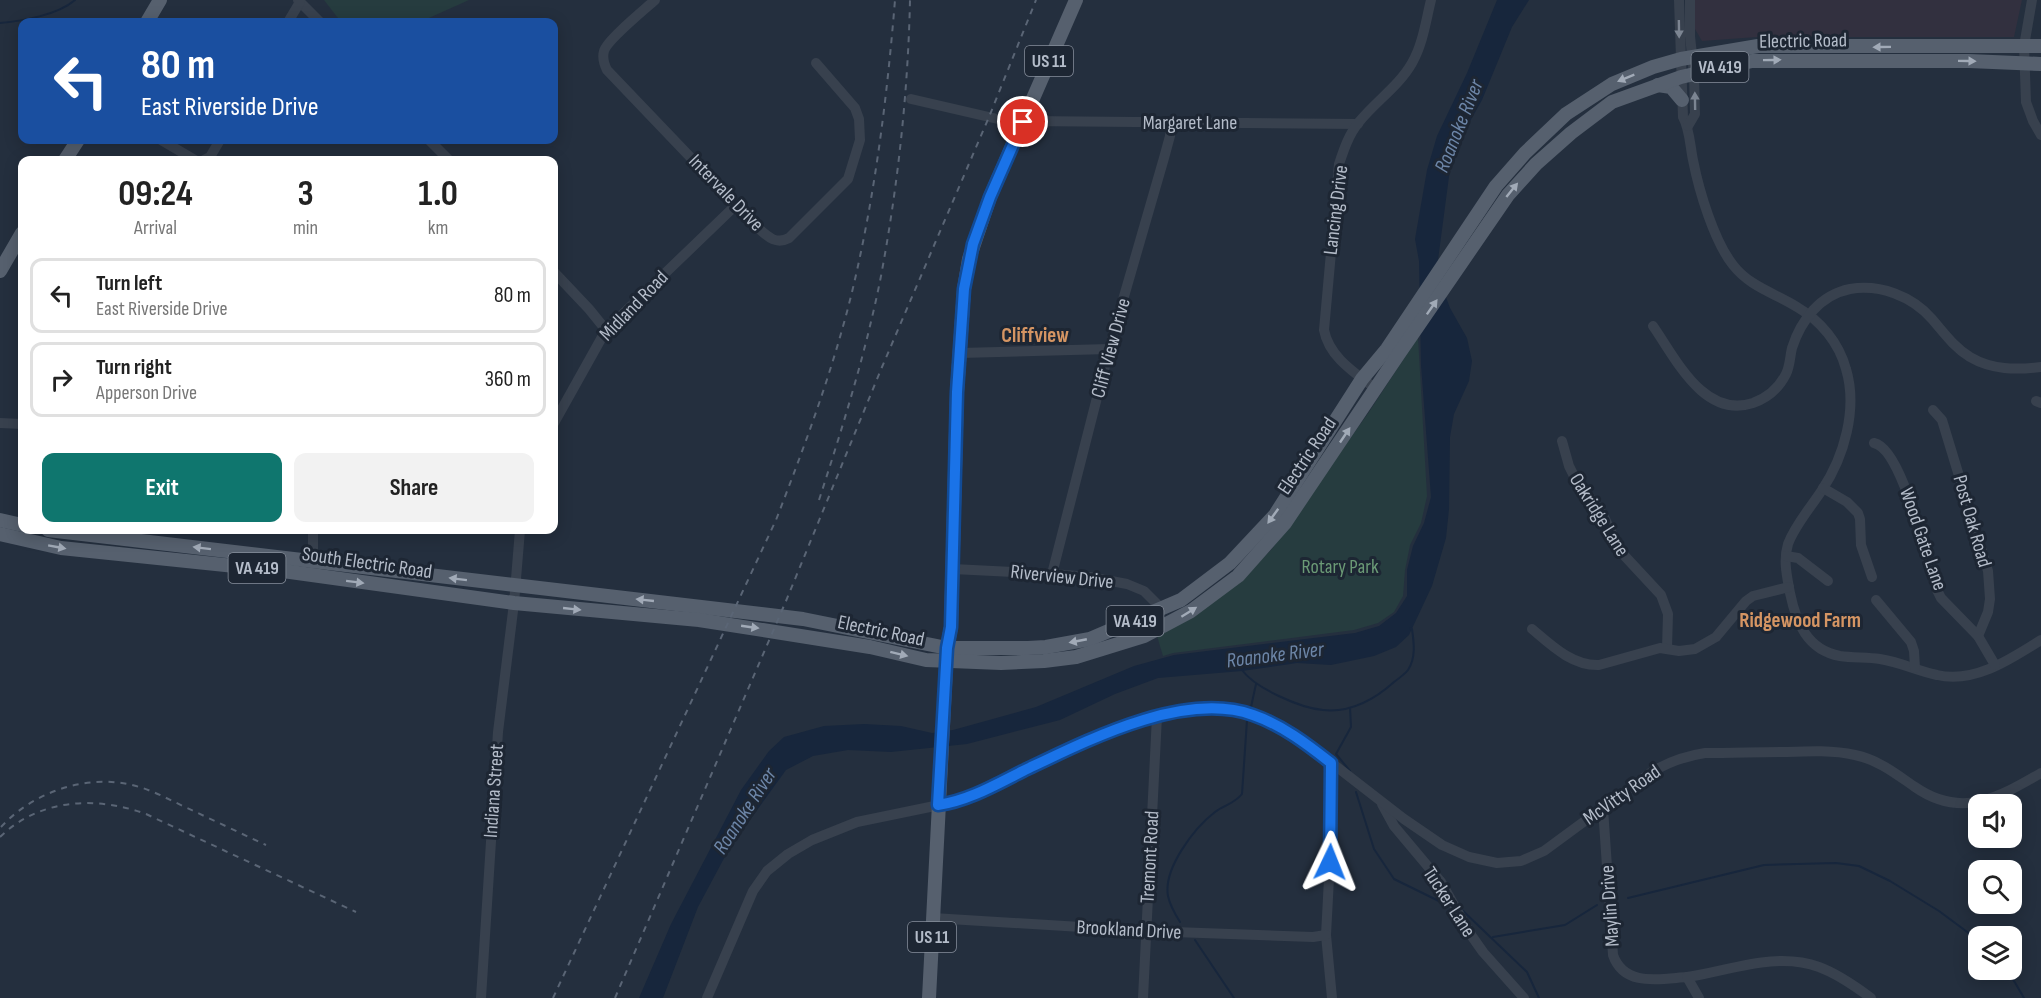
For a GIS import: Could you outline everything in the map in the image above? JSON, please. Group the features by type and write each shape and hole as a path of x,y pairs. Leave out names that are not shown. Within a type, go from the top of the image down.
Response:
{"main road":[{"path":"149,18 160,0"},
{"name":"US 11","path":"929,998 946,655 951,627 957,392 964,289 973,244 990,197 1076,0"},
{"name":"Electric Road","path":"516,585 803,619 946,655 1001,663 1076,657 1144,636 1191,610 1238,576 1286,523 1376,389 1392,352 1464,232 1510,169 1566,114 1612,84 1653,68 1687,57 1758,46 2024,46"},
{"name":"VA 419","path":"2024,46 2041,46"},
{"name":"Electric Road","path":"514,603 699,620 870,647 926,660 946,655 1075,642 1112,631 1181,600 1230,563 1263,530 1275,515 1362,379 1392,352 1508,195 1571,133 1612,102 1688,75 1752,61 1969,61 2025,64"},
{"name":"VA 419","path":"2025,64 2041,64"},
{"path":"1658,85 1671,87 1682,100"},
{"path":"0,272 18,240"},
{"path":"0,520 18,524"},
{"name":"South Electric Road","path":"0,534 61,548 283,571 313,577 514,603"},
{"name":"South Electric Road","path":"82,534 516,585"}],"street":[{"name":"Intervale Drive","path":"655,0 606,45 603,56 604,65 736,205 769,238 774,240 784,240 799,229 848,179 856,160 860,140 859,119 855,108 816,63"},
{"name":"Lancing Drive","path":"1376,389 1336,357 1326,339 1324,330 1340,164 1343,150 1358,123 1413,62 1431,0"},
{"path":"1679,0 1695,114 1688,126"},
{"path":"1687,57 1690,36 1690,0"},
{"path":"2032,0 2024,46 2026,102 2041,135"},
{"path":"290,18 299,1 316,18"},
{"path":"1688,75 1682,100 1683,117 1688,126 1695,171 1713,228 1726,254 1745,278 1809,314 1822,326 1839,351 1846,368 1850,407 1843,444 1823,489 1792,535 1786,556 1785,566 1789,587 1797,621 1802,630 1815,645 1831,654 1887,660 1935,675 1958,678 1980,673 2041,640"},
{"name":"Margaret Lane","path":"911,99 1008,122 1358,123"},
{"name":"Cliff View Drive","path":"1052,574 1109,349 1170,136 1171,123"},
{"path":"168,144 188,156"},
{"path":"433,144 445,156"},
{"name":"Midland Road","path":"558,416 606,330 736,205"},
{"path":"558,276 606,330"},
{"path":"1653,327 1699,390 1715,401 1738,406 1760,401 1782,381 1789,367 1796,337 1809,314 1820,302 1842,291 1863,288 1888,291 1910,300 1922,309 1952,343 1971,357 1995,367 2008,369 2041,367"},
{"path":"960,353 1109,349"},
{"name":"Post Oak Road","path":"1933,410 1942,420 1988,571 1989,606 1984,625 1978,636"},
{"path":"0,423 18,424"},
{"name":"Oakridge Lane","path":"1562,441 1575,478 1602,513 1621,552 1661,595 1668,614 1667,648"},
{"name":"Wood Gate Lane","path":"1875,443 1885,447 1902,476 1941,598 1978,636 1995,665"},
{"path":"1823,489 1847,502 1858,513 1861,546 1872,577"},
{"path":"313,534 313,577"},
{"path":"516,585 520,534"},
{"path":"1786,556 1798,558 1828,581"},
{"name":"Riverview Drive","path":"953,569 1090,577 1136,586 1162,609"},
{"name":"Indiana Street","path":"481,998 498,732 516,585"},
{"path":"1532,629 1571,658 1590,665 1599,665 1651,649 1667,648 1687,651 1706,644 1722,631 1753,596 1789,587"},
{"path":"1876,600 1911,642 1915,668"},
{"name":"McVitty Road","path":"707,998 753,891 767,871 777,862 812,840 857,822 954,802 1093,740 1157,716 1207,708 1237,710 1252,714 1287,731 1442,845 1469,857 1497,863 1521,861 1534,857 1662,765 1676,759 1705,753 1846,753 1882,765 1929,796 1965,804 2000,795 2041,773"},
{"name":"Tremont Road","path":"1143,998 1157,716"},
{"path":"1331,763 1331,852 1326,935 1332,998"},
{"name":"Tucker Lane","path":"1381,801 1394,826 1441,882 1483,952 1524,998"},
{"name":"Maylin Drive","path":"1603,808 1613,955 1625,974 1639,979 1686,977 1768,962 1797,962 1820,967 1835,974 1871,998"},
{"name":"Brookland Drive","path":"933,918 1146,931 1313,937 1326,935"},
{"path":"1686,977 1699,998"}],"shaded area":[{"path":"1695,0 2022,0 2014,37 1757,37 1702,41 1695,29"}],"green space":[{"path":"324,0 469,0 429,18 338,18"},
{"name":"Rotary Park","path":"1418,337 1427,496 1421,523 1410,545 1403,596 1394,612 1378,623 1354,630 1163,656 1157,636 1248,573 1271,550 1369,412"}],"water":[{"name":"Roanoke River","path":"1497,0 1529,0 1512,27 1482,100 1460,139 1450,169 1438,260 1443,289 1450,308 1467,338 1472,361 1469,381 1454,414 1450,437 1449,509 1446,538 1432,586 1409,635 1396,647 1374,656 1331,665 1297,663 1242,671 1158,678 1115,694 1060,720 967,744 891,752 848,750 813,756 786,770 729,849 698,907 663,998 639,998 671,924 741,790 769,751 784,737 824,726 864,724 901,726 932,733 953,730 1036,707 1134,666 1174,655 1355,633 1379,626 1396,613 1407,596 1407,570 1431,497 1421,365 1419,261 1415,239 1427,170 1437,136 1467,73"}],"waterway":[{"path":"32,18 59,10 75,0"},
{"path":"0,23 18,21"},
{"name":"Roanoke River","path":"1242,670 1267,690 1302,705 1323,710 1352,707 1370,700 1408,670 1414,650 1410,628"},
{"path":"1251,707 1256,684"},
{"path":"1350,708 1351,727 1336,754 1350,771"},
{"path":"1180,922 1171,907 1168,896 1170,874 1182,850 1198,828 1215,812 1242,794 1247,720"},
{"path":"1356,792 1374,849 1394,879 1449,906"},
{"path":"1628,898 1764,865 1836,863 1859,866 1890,881 1939,911 1968,933"},
{"path":"1493,937 1565,925 1597,905"},
{"path":"1461,909 1527,972 1539,998"},
{"path":"1195,940 1234,998"},
{"path":"2013,980 2024,998"}],"railway":[{"path":"553,998 776,520 818,407 852,292 867,220 884,110 895,0"},
{"path":"819,500 853,389 881,276 901,138 910,0"},
{"path":"615,998 786,601 1036,0"},
{"path":"1,827 29,804 63,788 100,782 118,783 156,793 266,845"},
{"path":"0,837 33,814 51,808 89,803 127,808 146,814 356,912"}],"district":[{"name":"Cliffview","path":"1035,335"},
{"name":"Ridgewood Farm","path":"1800,620"}],"route":[{"path":"1023,122 990,197 973,244 964,289 957,392 951,627 947,648 938,805 954,802 977,793 1138,722 1188,710 1222,708 1237,710 1252,714 1287,731 1331,763 1330,862"}]}
